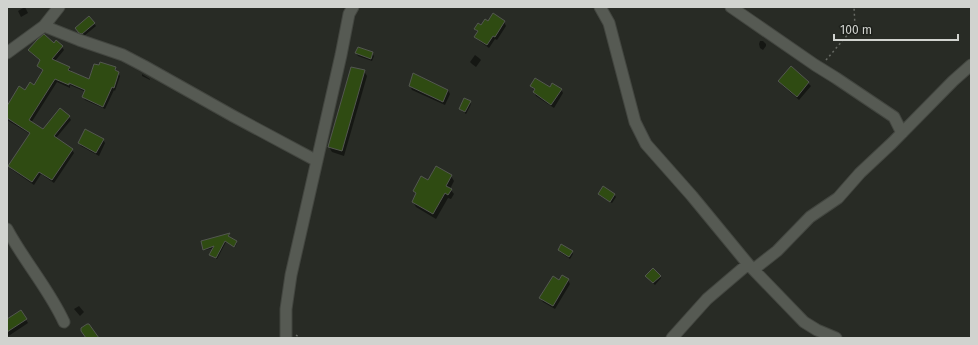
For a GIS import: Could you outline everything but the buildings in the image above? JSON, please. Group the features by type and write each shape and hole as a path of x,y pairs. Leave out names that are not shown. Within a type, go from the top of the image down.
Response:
{"street":[{"path":"7,53 44,26 59,7"},
{"path":"286,338 286,309 291,275 342,54 349,14 353,7"},
{"path":"600,7 609,23 635,122 646,144 751,266 804,322 817,330 836,338"},
{"path":"731,7 894,117 902,133"},
{"path":"44,26 123,56 144,66 317,161"},
{"path":"672,338 707,299 751,266 776,251 810,217 838,198 860,173 971,64"},
{"path":"7,229 56,306 64,322"}],"path":[{"path":"816,65 825,61 855,26 854,7"}]}
